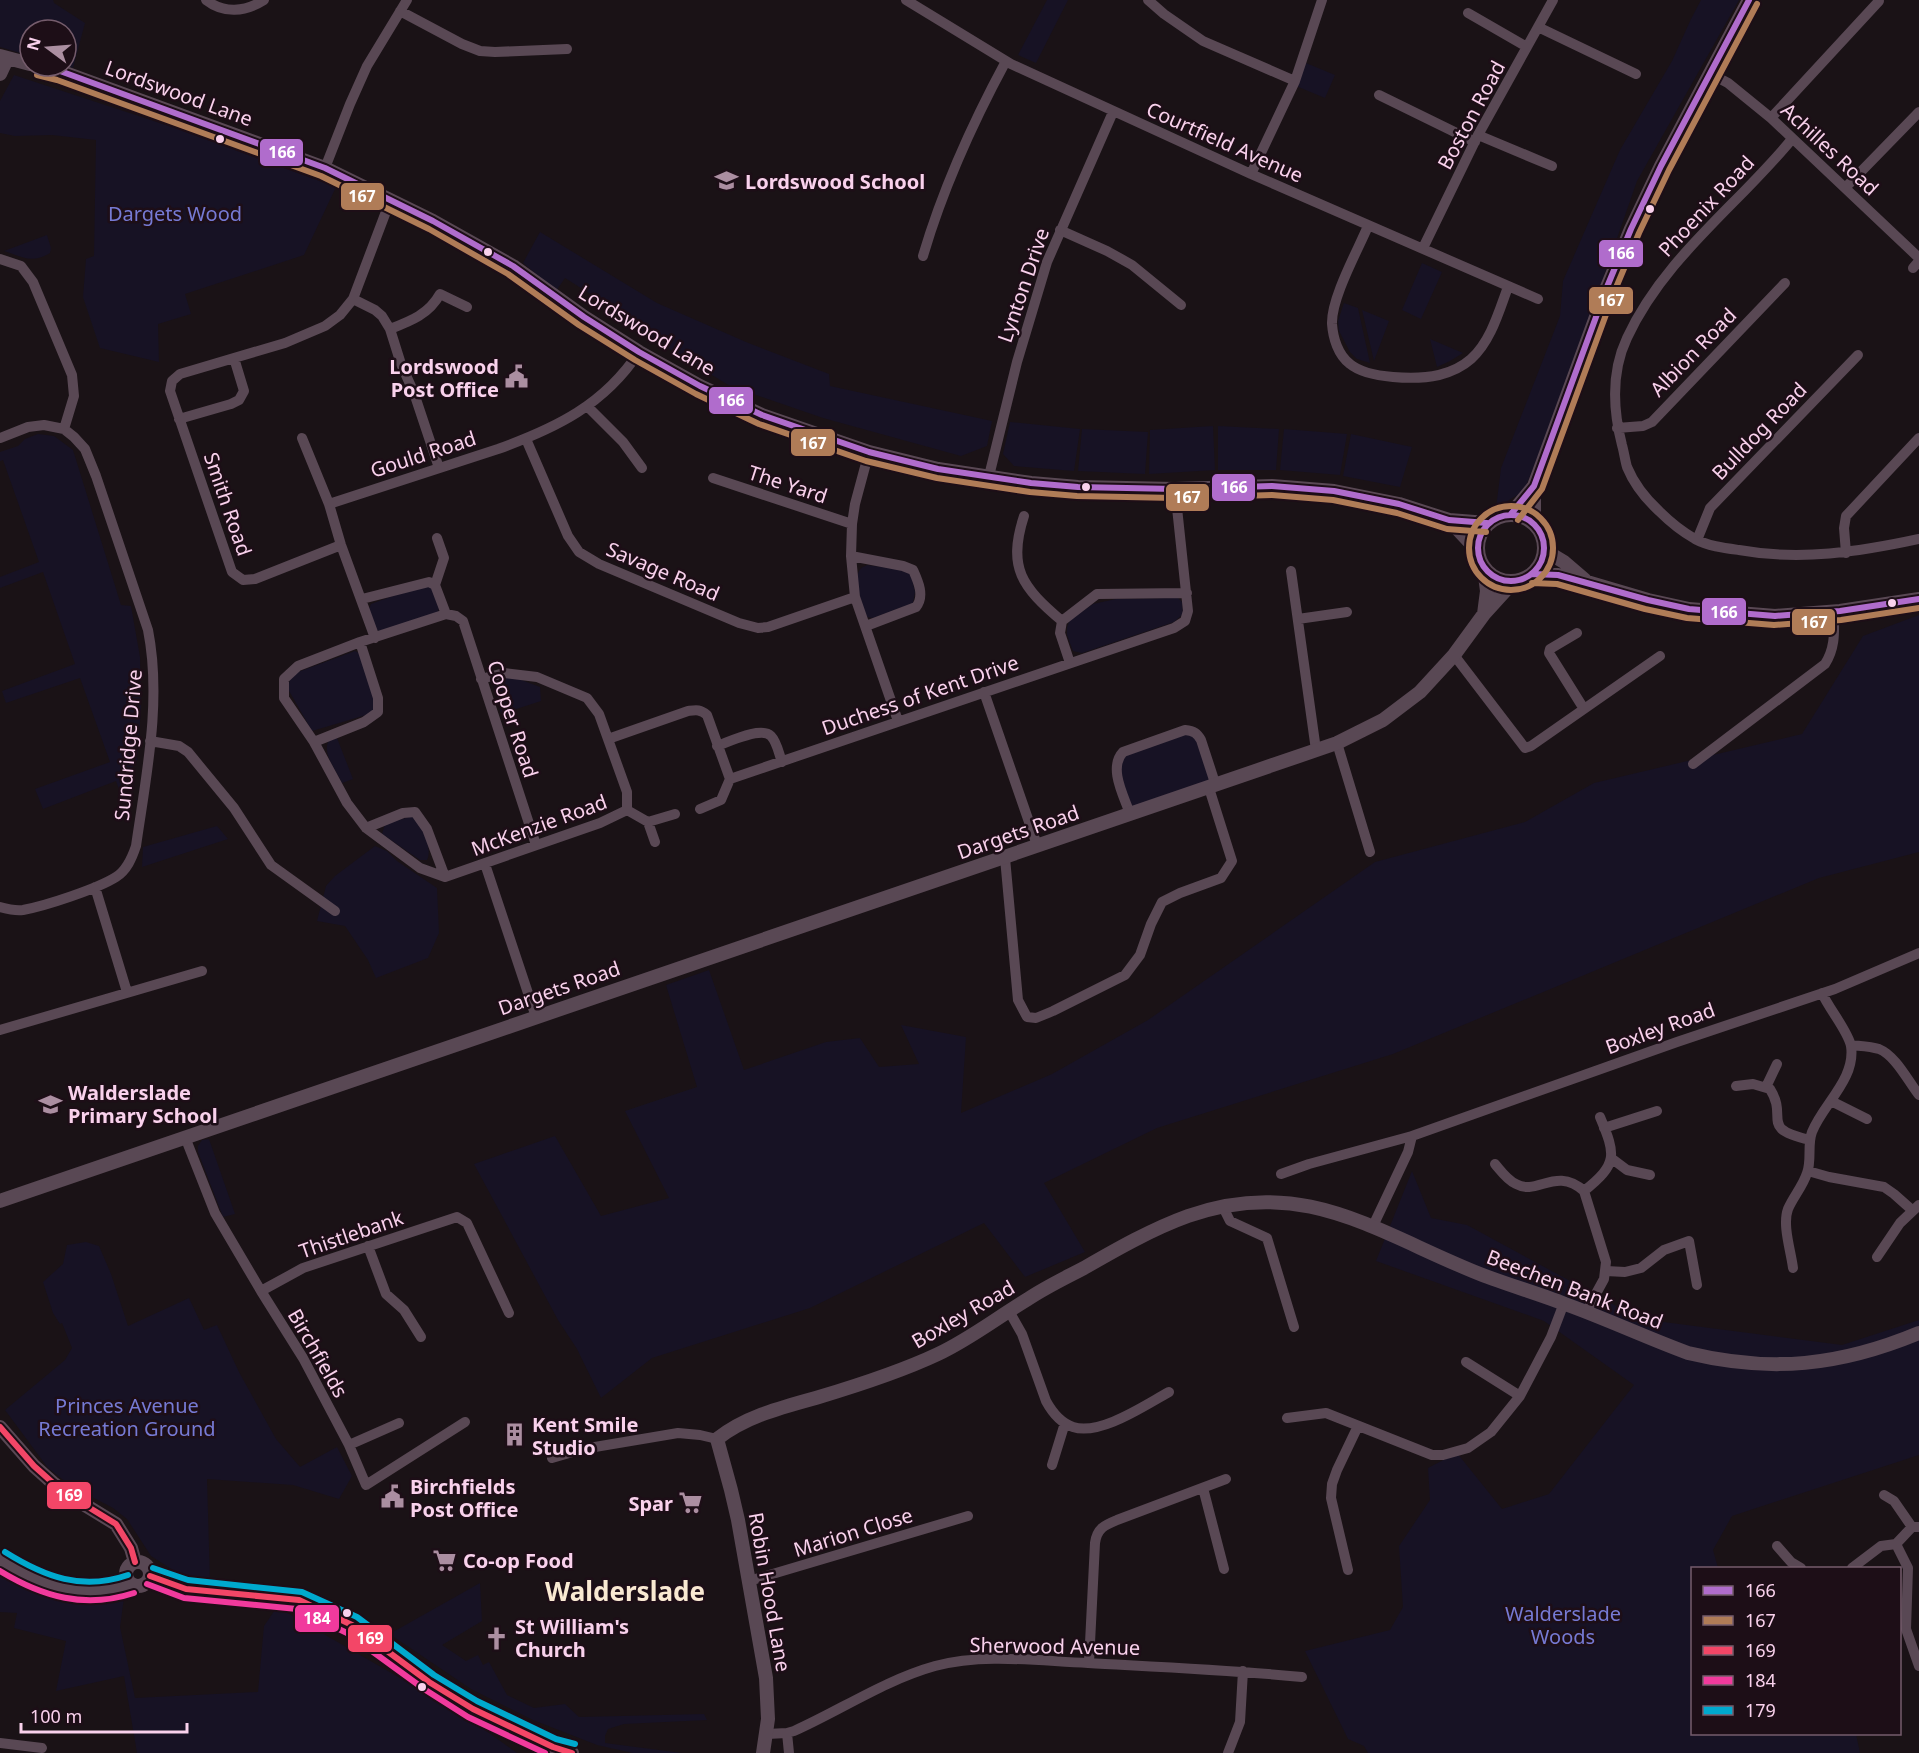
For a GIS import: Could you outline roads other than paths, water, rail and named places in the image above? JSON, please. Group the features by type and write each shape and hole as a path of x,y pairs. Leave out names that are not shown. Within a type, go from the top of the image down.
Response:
{"street":[{"path":"206,0 226,10 253,7 264,0"},
{"path":"325,168 367,66 407,0"},
{"name":"Courtfield Avenue","path":"906,0 1006,62 1251,174 1538,299"},
{"path":"1148,0 1203,41 1295,81"},
{"path":"1251,174 1295,81 1322,0"},
{"name":"Boston Road","path":"1423,248 1476,139 1553,0"},
{"path":"1484,568 1492,576 1514,581 1524,579 1541,563 1544,550 1540,531 1523,517 1511,514 1534,486 1607,287 1631,230 1661,166 1749,0"},
{"path":"1771,118 1879,1"},
{"path":"400,11 480,51 567,49"},
{"path":"1468,13 1527,47"},
{"path":"1538,27 1636,74"},
{"path":"0,74 4,57"},
{"path":"923,256 937,210 962,147 1006,62"},
{"name":"Achilles Road","path":"1711,74 1728,83 1771,118 1845,188 1917,263"},
{"name":"Lordswood Lane","path":"78,78 325,168 433,221 513,266 584,317 639,352 700,386 762,415 869,452 938,469 1031,483 1088,488 1175,489 1260,486 1324,490 1399,504 1449,520 1487,524 1498,516 1511,514"},
{"path":"1380,95 1476,139 1552,166"},
{"name":"Lynton Drive","path":"989,476 1017,362 1047,262 1113,111"},
{"path":"1845,188 1919,112"},
{"name":"Phoenix Road","path":"1792,139 1672,267 1640,314 1626,340 1617,372 1615,404 1617,428 1627,468 1650,503 1675,527 1697,540 1722,548 1796,556 1846,553 1919,539"},
{"path":"179,419 239,400 244,391 234,358 285,343 325,326 340,315 353,299 390,201"},
{"path":"1368,226 1333,310 1332,322 1338,348 1344,358 1356,368 1370,373 1414,377 1438,376 1462,366 1488,337 1508,286"},
{"path":"1060,230 1132,265 1181,305"},
{"path":"0,259 21,266 33,282 72,375 74,396 64,429 44,425 28,427 0,438"},
{"name":"Albion Road","path":"1617,428 1643,426 1652,422 1785,283"},
{"path":"390,329 414,320 427,312 435,291 467,308"},
{"path":"353,299 375,310 390,329 439,468"},
{"name":"Gould Road","path":"329,504 526,439 562,422 588,407 619,378 639,352"},
{"name":"Bulldog Road","path":"1697,540 1710,508 1858,355"},
{"name":"Smith Road","path":"234,358 180,374 170,386 179,419 232,572 243,580 255,579 341,544"},
{"path":"588,407 623,442 642,468"},
{"name":"Sundridge Drive","path":"0,907 21,910 96,886 116,877 124,870 132,859 136,846 150,741 153,653 148,630 96,476 84,448 64,429"},
{"path":"302,438 329,504 375,638"},
{"path":"1846,553 1844,528 1846,516 1919,438"},
{"name":"Savage Road","path":"526,439 568,536 579,552 599,564 739,623 758,628 781,623 855,597"},
{"path":"869,452 852,524 851,556 855,597 898,721"},
{"name":"The Yard","path":"713,478 852,524"},
{"path":"1534,486 1534,524"},
{"name":"Duchess of Kent Drive","path":"730,779 1174,628 1185,621 1188,611 1187,593 1175,489"},
{"path":"1024,516 1018,535 1017,564 1022,576 1043,605 1062,621"},
{"name":"Lordswood Lane","path":"1449,520 1477,550 1484,568"},
{"path":"1477,550 1479,536 1487,524"},
{"path":"362,599 424,582 435,585 444,558 438,538"},
{"path":"1544,550 1564,562 1587,582"},
{"path":"851,556 913,570 919,589 919,603 916,608 866,626"},
{"path":"1484,568 1487,591 1484,615"},
{"path":"1291,571 1316,750"},
{"path":"1532,573 1558,575 1689,609 1774,616 1834,611 1919,598"},
{"name":"Dargets Road","path":"0,1201 1337,743 1383,720 1420,692 1454,655 1484,615 1514,581"},
{"name":"Cooper Road","path":"435,585 446,614 456,616 463,621 536,845"},
{"path":"1070,663 1060,633 1062,621 1097,594 1187,593"},
{"path":"1693,764 1826,664 1834,639 1834,611"},
{"path":"1298,619 1347,612"},
{"path":"445,877 420,868 366,828 347,803 314,742 284,698 284,680 298,666 360,642 446,614"},
{"path":"1577,633 1550,649 1549,652 1584,709"},
{"path":"314,742 364,722 378,711 378,698 360,642"},
{"path":"1454,655 1524,748 1531,746 1660,656"},
{"name":"McKenzie Road","path":"445,877 600,823 627,810 627,792 599,714 587,698 537,677 504,673 481,678"},
{"path":"984,692 1037,845"},
{"path":"608,739 688,711 697,710 707,715 730,779 721,800 700,809"},
{"path":"1005,858 1018,1000 1027,1017 1036,1018 1125,975 1140,955 1162,902 1221,878 1232,861 1201,740 1192,731 1185,730 1123,752 1118,758 1116,771 1130,814"},
{"path":"717,746 761,731 768,733 773,739 782,762"},
{"path":"150,741 179,746 188,752 234,808 271,865 335,911"},
{"path":"1337,743 1370,852"},
{"path":"627,810 648,822 655,842"},
{"path":"366,828 403,813 415,812 427,829 445,877"},
{"path":"648,822 675,814"},
{"path":"485,864 536,1017"},
{"path":"96,886 127,992"},
{"name":"Boxley Road","path":"1281,1174 1309,1164 1412,1136 1822,993 1919,953"},
{"path":"0,1030 202,971"},
{"path":"1793,1268 1786,1227 1787,1211 1808,1171 1810,1140 1815,1127 1847,1070 1851,1056 1851,1046 1847,1036 1822,993"},
{"path":"1851,1046 1877,1048 1884,1052 1893,1060 1919,1095"},
{"path":"1766,1087 1777,1065"},
{"path":"1736,1086 1753,1084 1770,1089 1773,1093 1778,1125 1781,1130 1792,1136 1810,1140"},
{"path":"1831,1101 1867,1119"},
{"path":"1605,1128 1658,1111"},
{"path":"1584,1191 1603,1174 1611,1158 1609,1140 1600,1117"},
{"path":"1373,1226 1408,1152 1412,1136"},
{"name":"Birchfields","path":"185,1137 215,1213 303,1358 349,1445 366,1485 465,1422"},
{"path":"1611,1158 1627,1170 1650,1175"},
{"path":"1495,1164 1511,1181 1521,1186 1533,1186 1560,1180 1570,1182 1584,1191 1605,1252 1606,1271 1601,1286 1586,1312"},
{"path":"1808,1171 1884,1187 1916,1207 1900,1223 1877,1257"},
{"name":"Beechen Bank Road","path":"1223,1208 1272,1201 1324,1209 1373,1226 1446,1261 1499,1282 1564,1303 1688,1353 1719,1359 1758,1364 1802,1364 1832,1360 1858,1354 1919,1332"},
{"path":"1223,1208 1230,1221 1268,1238 1294,1327"},
{"name":"Boxley Road","path":"717,1439 735,1426 766,1413 873,1380 921,1362 957,1345 1029,1298 1114,1251 1164,1226 1190,1216 1223,1208"},
{"name":"Thistlebank","path":"261,1291 303,1268 457,1217 467,1223 509,1313"},
{"path":"1606,1271 1634,1271 1670,1247 1689,1241 1697,1285"},
{"path":"368,1246 386,1294 404,1310 421,1337"},
{"path":"1287,1418 1326,1413 1423,1453 1443,1455 1468,1448 1491,1432 1520,1396 1551,1337 1564,1303"},
{"path":"1009,1311 1022,1334 1046,1401 1051,1410 1065,1423 1078,1428 1090,1429 1118,1419 1169,1392"},
{"path":"1466,1362 1520,1396"},
{"path":"349,1445 399,1423"},
{"path":"1052,1465 1065,1423"},
{"path":"1348,1570 1332,1505 1331,1491 1358,1426"},
{"path":"0,1427 34,1466 53,1483 116,1524 131,1548 135,1562"},
{"path":"552,1458 583,1449 678,1433 717,1439"},
{"name":"Robin Hood Lane","path":"717,1439 731,1490 768,1694 767,1734 763,1753"},
{"path":"1089,1663 1095,1543 1098,1531 1104,1525 1226,1479"},
{"path":"1203,1488 1224,1569"},
{"path":"1854,1567 1881,1545 1896,1544 1916,1527 1894,1501 1884,1495"},
{"name":"Marion Close","path":"749,1581 968,1516"},
{"path":"1896,1544 1908,1568 1911,1622 1906,1629 1919,1666"},
{"path":"1777,1546 1798,1567"},
{"path":"0,1560 12,1568 72,1590 94,1592 131,1584 142,1585 150,1576"},
{"path":"131,1584 126,1574 128,1567 135,1562 146,1565 150,1576"},
{"path":"150,1576 186,1589 299,1600 319,1608 352,1625 429,1682 473,1709 553,1748 572,1753"},
{"name":"Sherwood Avenue","path":"767,1734 787,1733 803,1727 903,1677 937,1666 992,1659 1243,1671 1302,1677"},
{"path":"1228,1753 1240,1722 1243,1671"},
{"path":"787,1733 789,1753"},
{"path":"0,1743 42,1748"}],"place":[{"name":"Lordswood School","path":"727,181"},
{"name":"Lordswood Post Office","path":"517,377"},
{"name":"Walderslade Primary School","path":"50,1104"},
{"name":"Kent Smile Studio","path":"514,1435"},
{"name":"Birchfields Post Office","path":"392,1497"},
{"name":"Spar","path":"691,1503"},
{"name":"Co-op Food","path":"445,1560"},
{"name":"St William's Church","path":"497,1638"}],"district":[{"name":"Walderslade","path":"625,1591"}],"park label":[{"name":"Dargets Wood","path":"175,213"},
{"name":"Princes Avenue Recreation Ground","path":"127,1416"},
{"name":"Walderslade Woods","path":"1563,1624"}]}
